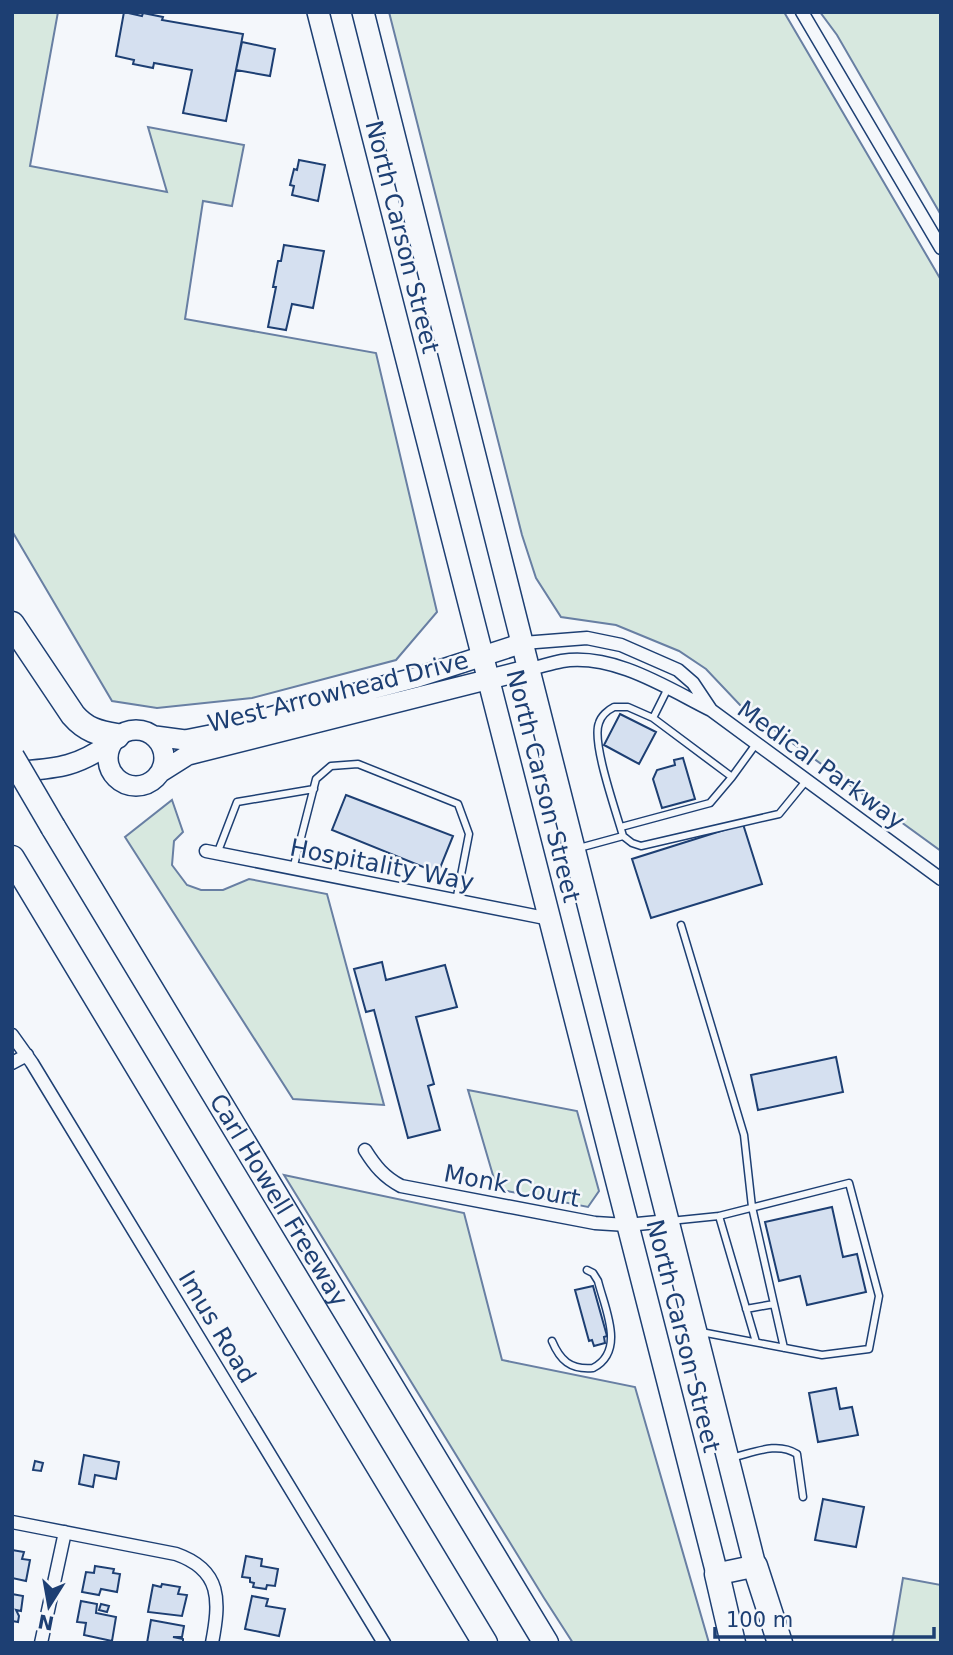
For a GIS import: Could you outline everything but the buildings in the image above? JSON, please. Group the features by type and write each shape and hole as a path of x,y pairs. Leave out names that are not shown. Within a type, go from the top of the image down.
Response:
{"highway":[{"path":"12,624 73,715 84,727 114,740"},
{"name":"Carl Howell Freeway","path":"12,757 546,1643"},
{"path":"12,858 485,1643"},
{"path":"755,1566 780,1643"},
{"path":"717,1574 733,1643"}],"main road":[{"name":"North Carson Street","path":"318,12 717,1574"},
{"name":"North Carson Street","path":"363,12 755,1566"},
{"name":"West Arrowhead Drive","path":"155,736 185,740 210,736 307,706 418,677 523,643"},
{"name":"West Arrowhead Drive","path":"161,772 188,755 530,669"},
{"path":"12,772 62,768 82,762 133,729 155,736 163,748 165,759 161,772 151,783 142,786 127,785 117,779 62,768"},
{"path":"114,740 107,757 110,769 117,779"},
{"path":"717,1574 755,1566"}],"street":[{"path":"802,12 941,248"},
{"name":"Medical Parkway","path":"523,643 587,638 621,645 678,670 693,683 711,710"},
{"name":"Medical Parkway","path":"530,669 563,661 582,661 623,670 668,688 711,710 941,879"},
{"name":"Hospitality Way","path":"212,853 550,919"},
{"name":"Imus Road","path":"12,1035 27,1055 384,1643"},
{"path":"12,1063 27,1055"},
{"name":"Monk Court","path":"365,1150 387,1179 401,1186 564,1217 628,1225 668,1221"},
{"path":"12,1522 176,1554 194,1560 213,1581 217,1598 218,1613 212,1643"},
{"path":"41,1643 65,1532"}],"lane":[{"path":"653,718 668,688"},
{"path":"732,776 653,718 628,706 614,707 599,721 597,731 601,760 623,836 641,846 779,814 806,780"},
{"path":"621,827 710,803 756,744"},
{"path":"293,869 316,779 331,766 358,764 458,804 469,834 456,901"},
{"path":"212,853 237,802 314,789"},
{"path":"575,849 623,836"},
{"path":"681,925 744,1135 752,1207 784,1348"},
{"path":"668,1221 719,1216 849,1183 879,1296 869,1349 822,1355 696,1331"},
{"path":"719,1216 756,1342"},
{"path":"552,1341 559,1356 577,1368 593,1368 609,1355 612,1341 598,1281 587,1269"},
{"path":"746,1309 774,1304"},
{"path":"728,1458 778,1447 788,1448 797,1454 803,1497"}],"shaded area":[{"path":"12,12 58,12 30,166 167,192 148,127 244,145 232,206 203,201 185,319 376,353 437,612 396,660 252,698 157,708 112,701 12,531"},
{"path":"389,12 784,12 941,280 941,851 740,705 706,669 679,651 616,625 561,617 536,578 522,535"},
{"path":"820,12 941,12 941,215 837,35"},
{"path":"172,800 183,832 174,841 172,865 187,885 201,890 223,890 249,879 327,894 384,1105 293,1099 125,837"},
{"path":"468,1090 577,1111 599,1191 588,1207 497,1189"},
{"path":"284,1175 464,1213 502,1360 635,1387 709,1643 573,1643"},
{"path":"903,1578 941,1585 941,1643 892,1643"}]}
